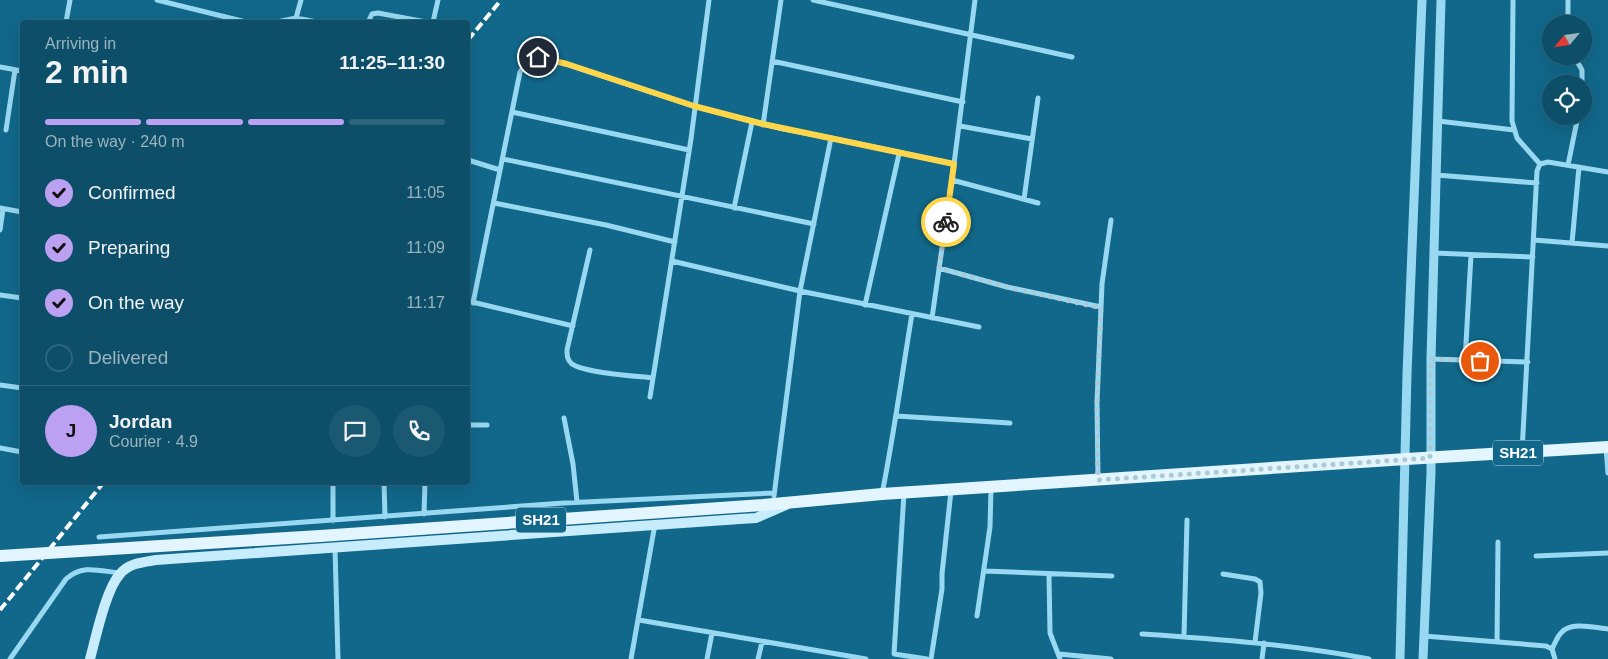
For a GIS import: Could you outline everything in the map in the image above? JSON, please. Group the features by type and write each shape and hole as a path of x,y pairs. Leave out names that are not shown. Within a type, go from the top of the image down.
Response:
{"main road":[{"name":"SH21","path":"0,556 345,535 770,501 792,502 882,494 1607,447"},
{"path":"90,659 110,594 120,573 136,564 156,560 756,518 792,502"}],"street":[{"path":"66,20 70,0"},
{"path":"157,0 227,20"},
{"path":"296,18 301,0"},
{"path":"433,20 438,0"},
{"path":"650,397 682,198 709,0"},
{"path":"763,124 781,0"},
{"path":"813,0 1072,57"},
{"path":"932,318 960,126 975,0"},
{"path":"1400,659 1408,459 1407,374 1422,0"},
{"path":"1423,659 1441,0"},
{"path":"1513,0 1514,130 1523,147 1540,164"},
{"path":"1568,0 1568,15"},
{"path":"369,20 372,14 378,13 415,20"},
{"path":"286,20 296,18 306,20"},
{"path":"573,326 470,302 494,202 520,72 525,63 538,57 567,64 694,106 752,122 954,164"},
{"path":"772,61 963,102"},
{"path":"0,67 20,71"},
{"path":"6,130 15,70"},
{"path":"1024,200 1038,98"},
{"path":"512,112 689,150"},
{"path":"1438,121 1514,130"},
{"path":"734,208 752,122"},
{"path":"1568,165 1576,125"},
{"path":"960,126 1032,139"},
{"path":"98,537 577,502 770,501 800,291 831,138"},
{"path":"865,305 899,154"},
{"path":"502,160 814,224"},
{"path":"470,161 500,170"},
{"path":"1540,164 1548,162 1608,172"},
{"path":"1522,453 1537,183 1540,164"},
{"path":"1572,244 1579,167"},
{"path":"1436,175 1537,183"},
{"path":"952,180 1038,203"},
{"path":"494,202 675,242"},
{"path":"0,230 2,209 20,212"},
{"path":"1098,480 1097,402 1102,284 1111,220"},
{"path":"1534,240 1608,246"},
{"path":"590,250 567,356 574,365 582,368 653,378"},
{"path":"1434,253 1533,257"},
{"path":"1465,361 1471,255"},
{"path":"672,261 865,305 979,327"},
{"path":"939,268 1007,287 1101,308"},
{"path":"0,295 20,298"},
{"path":"882,494 912,314"},
{"path":"1431,359 1528,362"},
{"path":"0,385 20,388"},
{"path":"896,416 1010,424"},
{"path":"564,418 577,502"},
{"path":"470,425 487,425"},
{"path":"1607,447 1608,473"},
{"path":"0,448 20,452"},
{"path":"333,485 333,520"},
{"path":"384,485 384,517"},
{"path":"424,514 425,485"},
{"path":"977,616 990,527 991,487"},
{"path":"931,659 942,589 951,490"},
{"path":"904,493 894,656 927,659"},
{"path":"1184,636 1187,520"},
{"path":"631,659 655,524"},
{"path":"1498,542 1498,642"},
{"path":"335,548 338,659"},
{"path":"1536,556 1608,554"},
{"path":"10,659 66,579 82,569 120,573"},
{"path":"984,570 1049,575 1112,576"},
{"path":"1222,574 1255,579 1260,582 1262,594 1254,642"},
{"path":"1049,575 1050,633 1059,657 1111,659"},
{"path":"639,620 866,659"},
{"path":"1555,659 1552,649 1561,632 1566,628 1572,626 1608,629"},
{"path":"707,659 712,633"},
{"path":"1142,634 1264,643 1322,650 1370,659"},
{"path":"1424,636 1546,646 1552,649"},
{"path":"758,659 762,642"},
{"path":"1262,659 1264,643"},
{"path":"822,652 822,659"}],"railway":[{"path":"470,38 501,0"},
{"path":"0,610 102,485"}],"way so far":[{"path":"946,222 939,268 1007,287 1101,308 1097,402 1098,480 1406,458 1430,458 1431,359 1480,361"}],"route":[{"path":"538,57 567,64 694,106 763,124 954,164 946,222"}]}
